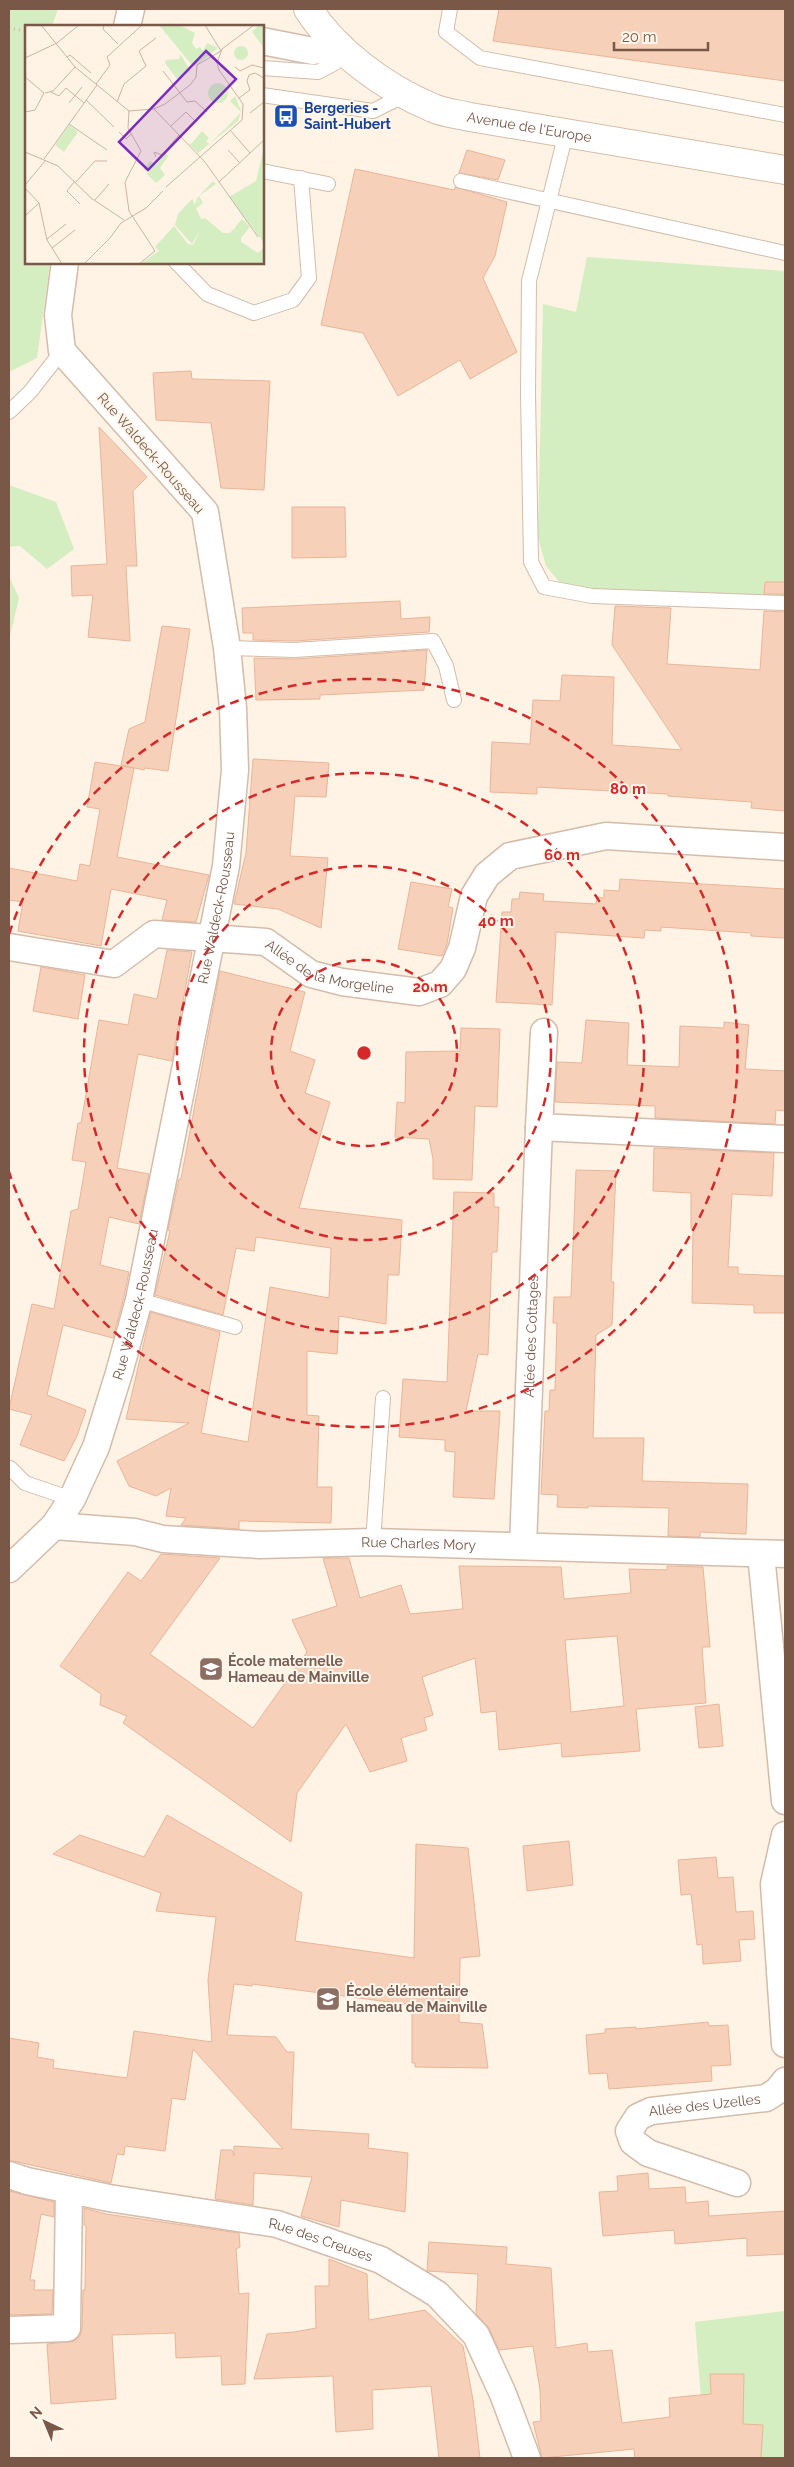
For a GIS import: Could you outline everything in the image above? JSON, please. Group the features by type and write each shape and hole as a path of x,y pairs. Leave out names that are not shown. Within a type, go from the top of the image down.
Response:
{"main road":[{"name":"Avenue de l'Europe","path":"308,9 341,47 369,72 405,95 435,109 785,170"}],"street":[{"path":"127,25 131,9"},
{"path":"264,40 313,51 341,47"},
{"path":"62,351 58,315 65,264"},
{"name":"Rue Waldeck-Rousseau","path":"9,1569 54,1526 72,1499 96,1447 139,1300 226,866 235,770 233,708 227,648 206,512 62,351"},
{"name":"Allée de la Morgeline","path":"9,947 114,964 154,934 266,942 312,974 342,982 419,992 440,984 453,968 462,948 474,896 488,875 510,856 606,836 785,848"},
{"name":"Allée des Cottages","path":"523,1546 544,1032"},
{"path":"539,1127 785,1139"},
{"name":"Rue Charles Mory","path":"54,1526 135,1532 163,1540 250,1545 373,1542 773,1554"},
{"path":"773,1554 785,1801"},
{"path":"785,1835 774,1884 785,2044"},
{"name":"Allée des Uzelles","path":"737,2182 648,2153 633,2142 629,2131 638,2117 651,2111 766,2098 777,2091 785,2081"},
{"name":"Rue des Creuses","path":"9,2175 26,2181 109,2198 277,2224 381,2260 437,2294 476,2335 527,2458"},
{"path":"9,2330 67,2328 69,2190"}],"lane":[{"path":"450,9 446,32 480,58 785,115"},
{"path":"264,68 318,72 335,63 341,47"},
{"path":"264,95 373,111 405,95"},
{"path":"566,133 529,281 528,393 531,562 544,587 592,596 785,603"},
{"path":"264,171 328,184"},
{"path":"178,264 207,294 254,313 293,300 309,278 301,178"},
{"path":"462,181 785,254"},
{"path":"9,412 30,392 62,351"},
{"path":"227,648 294,650 433,641 446,666 454,700"},
{"path":"139,1300 235,1327"},
{"path":"373,1542 383,1398"},
{"path":"10,1468 24,1483 72,1499"}],"path":[{"path":"9,28 25,31"}],"green space":[{"path":"9,9 58,9 52,25 25,25 25,264 50,264 37,358 9,372"},
{"path":"587,257 785,271 785,595 582,592 560,583 546,566 538,537 543,304 576,312"},
{"path":"9,485 56,502 74,549 47,569 20,546 9,547"},
{"path":"9,576 19,598 9,640"},
{"path":"785,2311 785,2458 720,2458 702,2411 695,2322"}],"building":[{"path":"499,9 785,9 785,81 493,41"},
{"path":"467,150 505,160 498,180 459,173"},
{"path":"355,169 454,190 455,187 507,202 495,256 483,278 517,352 470,379 460,360 398,396 363,333 321,325"},
{"path":"191,371 192,379 270,381 264,490 221,488 211,423 156,420 153,373"},
{"path":"99,427 147,477 133,491 137,566 126,566 130,641 88,637 93,595 72,596 71,566 107,564"},
{"path":"292,507 345,507 346,557 292,558"},
{"path":"765,582 785,582 785,594 764,594"},
{"path":"400,601 401,619 430,617 429,632 294,641 253,640 253,633 243,633 242,608"},
{"path":"615,606 671,608 667,664 760,670 764,611 785,612 785,811 751,808 752,802 668,796 668,794 537,787 537,794 490,792 492,742 530,744 533,700 560,701 562,675 614,677 612,745 682,750 612,645"},
{"path":"162,626 190,629 168,771 145,768 144,770 121,765 129,729 145,722"},
{"path":"427,650 424,690 320,695 320,699 256,700 254,658 295,659"},
{"path":"253,759 329,763 326,797 295,796 290,856 328,858 321,928 278,909 234,904 246,853"},
{"path":"95,762 134,768 117,857 209,875 196,922 162,920 167,900 111,889 101,946 18,931 23,902 9,900 9,868 77,881 80,864 90,866 100,809 87,807"},
{"path":"620,879 785,889 785,938 751,936 751,933 661,927 661,931 645,930 644,938 556,932 552,1005 496,1002 502,912 511,912 512,899 519,899 520,892 544,894 543,901 596,904 597,897 604,898 604,890 619,891"},
{"path":"411,882 452,889 448,907 453,908 447,944 442,956 398,949"},
{"path":"167,950 192,952 172,1061 138,1054 117,1168 149,1174 139,1224 109,1217 100,1265 129,1272 113,1338 63,1325 47,1395 86,1410 77,1436 64,1461 20,1445 32,1415 9,1409 32,1304 54,1309 71,1211 78,1209 86,1162 72,1160 78,1123 81,1123 99,1020 128,1025 134,994 157,999"},
{"path":"41,967 85,975 78,1019 33,1011"},
{"path":"220,971 305,992 290,1051 315,1060 305,1093 330,1102 299,1208 402,1220 399,1275 388,1275 386,1324 339,1316 337,1354 307,1351 307,1415 319,1416 317,1487 332,1487 331,1523 239,1521 239,1529 181,1525 186,1518 166,1516 171,1488 156,1496 129,1486 117,1461 189,1423 126,1419 151,1312 220,1332 201,1433 248,1442 270,1287 329,1298 331,1248 256,1237 254,1251 236,1248 223,1315 155,1295 170,1231 168,1230 179,1179 181,1179"},
{"path":"586,1020 629,1023 627,1065 679,1067 680,1026 724,1028 724,1022 749,1025 745,1069 785,1071 785,1111 776,1110 775,1124 655,1118 655,1106 555,1102 557,1062 582,1063"},
{"path":"461,1028 500,1029 497,1107 475,1106 472,1180 433,1179 433,1159 429,1139 395,1137 397,1102 405,1103 406,1052 460,1051"},
{"path":"654,1148 774,1153 772,1196 732,1194 728,1267 738,1267 738,1274 785,1276 785,1313 754,1313 754,1305 692,1303 693,1229 691,1229 691,1193 653,1191"},
{"path":"576,1170 616,1171 611,1282 614,1282 612,1325 596,1335 593,1438 644,1438 642,1481 748,1484 746,1534 700,1532 700,1537 668,1536 669,1508 557,1507 558,1495 541,1494 545,1411 549,1411 550,1390 555,1390 557,1323 553,1323 554,1297 571,1297"},
{"path":"454,1192 494,1193 494,1207 499,1207 497,1252 492,1252 488,1355 478,1354 466,1411 500,1411 494,1499 453,1497 455,1452 445,1451 445,1440 399,1437 403,1379 447,1382"},
{"path":"161,1554 220,1558 150,1654 253,1728 307,1652 292,1620 337,1606 323,1558 349,1558 360,1598 401,1585 410,1614 463,1609 459,1566 561,1567 564,1599 631,1593 629,1569 667,1570 667,1566 703,1567 710,1647 702,1647 706,1703 636,1709 640,1751 562,1757 561,1743 499,1750 496,1711 481,1713 475,1658 422,1677 433,1715 424,1718 427,1730 401,1738 407,1761 370,1772 346,1724 297,1793 291,1842 123,1723 127,1716 100,1705 101,1694 60,1666 128,1572 141,1581","holes":["617,1636 624,1706 571,1712 565,1640"]},
{"path":"719,1704 723,1746 699,1748 695,1707"},
{"path":"167,1815 302,1893 295,1941 414,1958 416,1844 468,1848 480,1956 460,1958 459,2022 482,2024 488,2068 415,2067 415,2063 412,2063 412,2005 252,1984 252,1986 234,1984 227,2035 276,2037 287,2052 294,2052 291,2129 369,2134 368,2148 408,2153 405,2212 341,2200 339,2227 301,2216 312,2177 254,2173 253,2205 215,2199 221,2150 232,2150 234,2156 234,2146 283,2149 193,2049 185,2100 172,2098 165,2151 125,2146 124,2155 117,2154 111,2183 9,2160 9,2038 39,2043 37,2057 54,2060 53,2068 127,2078 134,2031 212,2042 208,1980 216,1917 156,1911 161,1893 53,1854 80,1835 144,1857"},
{"path":"569,1841 573,1885 527,1891 523,1846"},
{"path":"716,1857 718,1878 733,1877 736,1912 753,1911 755,1939 739,1940 741,1961 703,1964 702,1944 697,1945 691,1894 681,1895 678,1860"},
{"path":"708,2022 709,2026 728,2025 731,2065 711,2066 712,2081 609,2089 607,2073 589,2074 586,2035 605,2033 605,2029 636,2027 636,2029"},
{"path":"648,2173 649,2189 685,2187 686,2203 708,2201 709,2216 785,2211 785,2254 747,2256 747,2238 675,2244 674,2230 603,2236 599,2192 618,2191 617,2176"},
{"path":"9,2191 54,2202 54,2217 41,2214 30,2280 35,2280 34,2290 53,2290 52,2314 9,2315"},
{"path":"84,2208 106,2214 239,2233 240,2247 236,2249 239,2294 249,2293 245,2384 222,2385 221,2356 176,2358 175,2333 112,2335 116,2399 51,2404 47,2344 74,2341 80,2336 82,2329 83,2290 85,2290 86,2226 84,2225"},
{"path":"429,2242 507,2247 506,2264 551,2268 556,2348 587,2343 588,2352 612,2350 622,2423 670,2417 669,2398 711,2394 710,2374 744,2374 743,2424 763,2425 761,2458 635,2458 634,2449 542,2458 533,2422 541,2421 540,2390 533,2346 499,2350 489,2328 476,2314 478,2274 427,2271"},
{"path":"329,2259 367,2274 369,2320 425,2310 463,2346 473,2400 480,2458 439,2458 431,2386 372,2390 373,2429 336,2432 333,2376 254,2379 267,2334 316,2328 315,2286 329,2286"}],"place":[{"name":"Bergeries - Saint-Hubert","path":"286,116"},
{"name":"École maternelle Hameau de Mainville","path":"211,1669"},
{"name":"École élémentaire Hameau de Mainville","path":"328,1999"}]}
